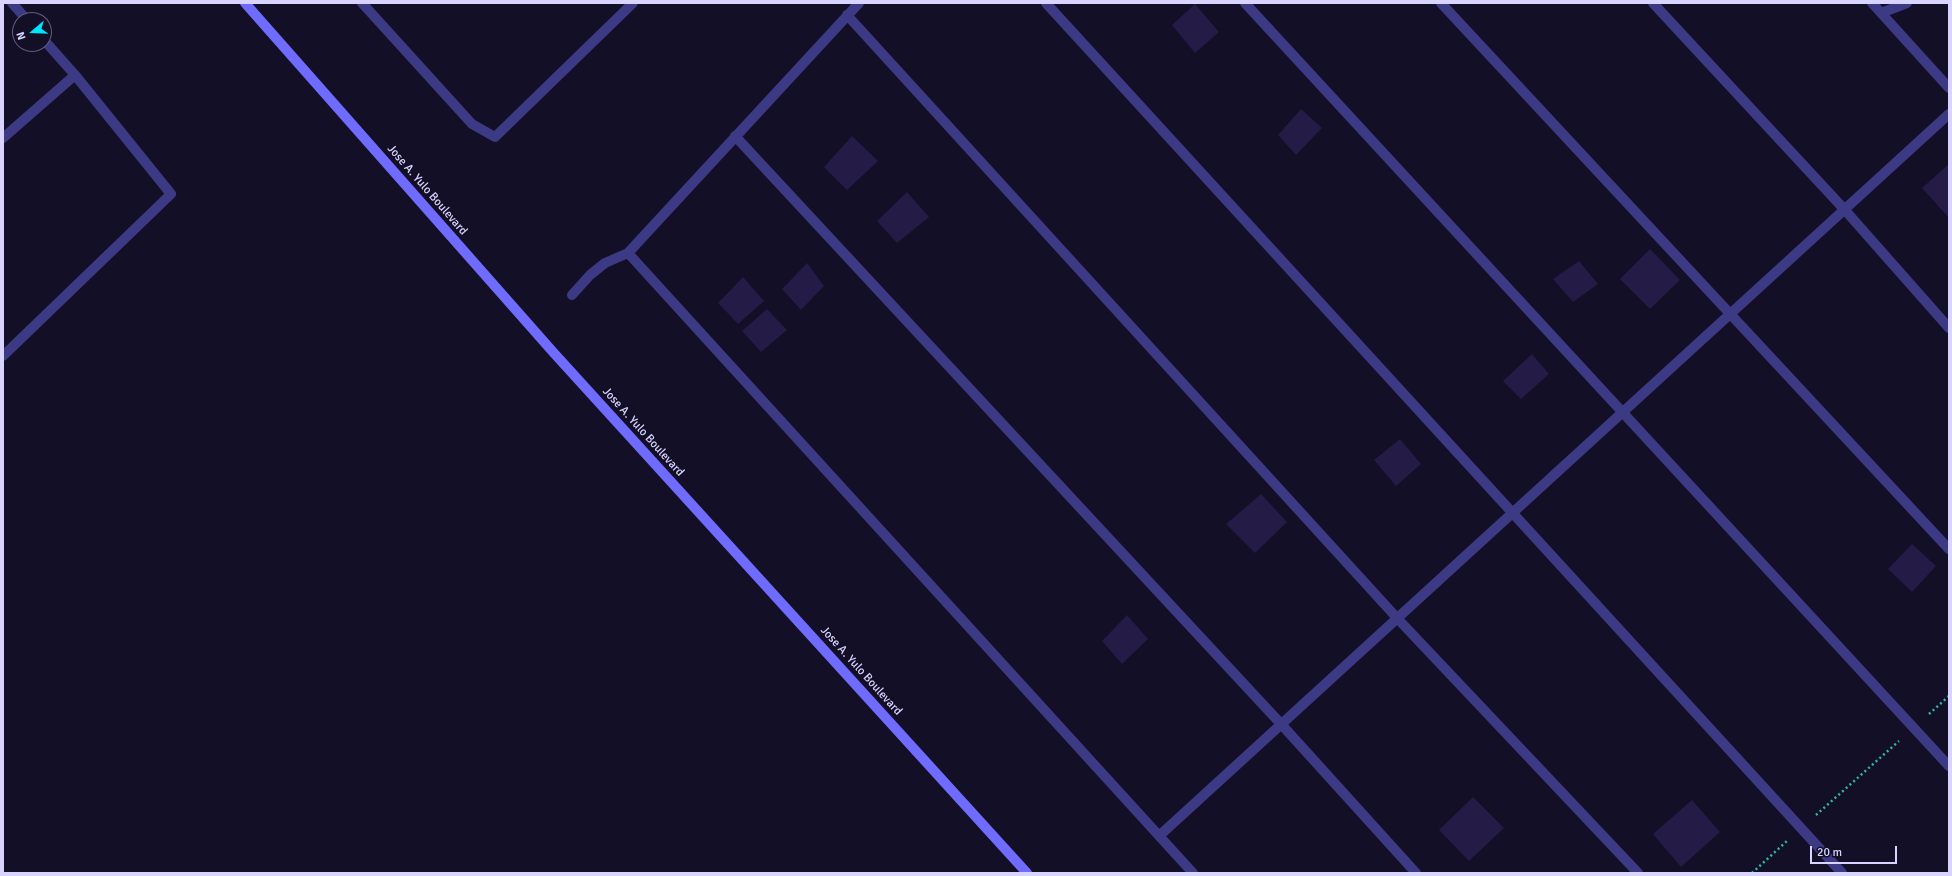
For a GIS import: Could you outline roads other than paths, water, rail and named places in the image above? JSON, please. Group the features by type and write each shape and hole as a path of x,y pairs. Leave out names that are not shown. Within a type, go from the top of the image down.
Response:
{"main road":[{"name":"Jose A. Yulo Boulevard","path":"245,3 553,352 1027,873"}],"street":[{"path":"12,3 20,12"},
{"path":"362,3 472,124 494,137 633,3"},
{"path":"572,295 590,275 605,263 628,253 858,3"},
{"path":"1046,3 1842,873"},
{"path":"1245,3 1949,766"},
{"path":"1441,3 1949,549"},
{"path":"1653,3 1844,209 1949,328"},
{"path":"1872,3 1949,88"},
{"path":"1881,13 1907,3"},
{"path":"848,15 1398,618 1638,873"},
{"path":"3,356 171,194 75,74 52,49"},
{"path":"3,138 75,74"},
{"path":"1159,836 1949,114"},
{"path":"735,136 1281,724 1416,873"},
{"path":"628,253 1193,873"}]}
